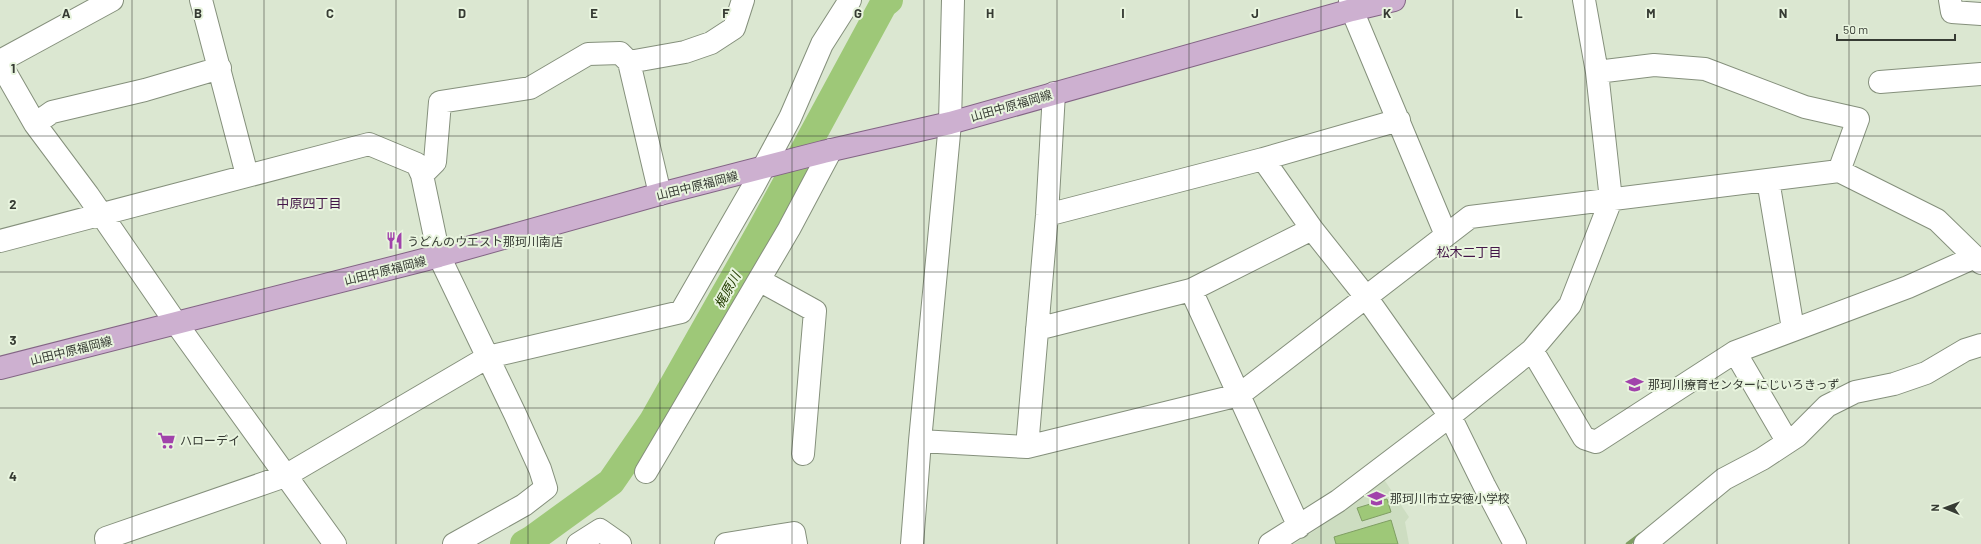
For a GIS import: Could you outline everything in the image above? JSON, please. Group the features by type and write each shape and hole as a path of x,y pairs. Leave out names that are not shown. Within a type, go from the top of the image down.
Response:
{"main road":[{"name":"山田中原福岡線","path":"0,368 439,256 660,194 827,151 950,123 1351,5 1394,0"}],"street":[{"path":"112,0 0,62 35,124 101,213 176,323 284,476 335,544"},
{"path":"201,0 220,68 246,175"},
{"path":"629,62 685,52 711,43 734,28 743,0"},
{"path":"912,544 920,441 950,123 953,0"},
{"path":"1270,544 1338,501 1450,416 1532,350 1570,305 1611,200 1597,72 1584,0"},
{"path":"1950,0 1952,12 1981,14"},
{"path":"106,544 106,538 284,476 488,357 681,312 771,166 822,44 846,1"},
{"path":"1351,5 1446,235"},
{"path":"422,175 436,162 440,102 530,88 588,54 620,53 629,62 660,194"},
{"path":"1597,72 1654,65 1705,69 1805,107 1858,119 1839,171"},
{"path":"35,124 52,112 145,90 220,68"},
{"path":"1880,82 1981,74"},
{"path":"1027,447 1047,214 1054,93"},
{"path":"1047,214 1263,159 1399,120"},
{"path":"0,241 101,213 369,144 417,164 422,175 439,256 540,468 546,488 524,505 454,544"},
{"path":"646,472 759,280 827,151"},
{"path":"1263,159 1312,229 1366,297 1450,416 1477,473 1516,544"},
{"path":"920,441 1027,447 1238,395 1470,217 1839,171 1937,220 1978,260 1792,329 1735,352 1596,442 1584,438 1532,350"},
{"path":"1768,180 1792,329"},
{"path":"1037,329 1191,290 1312,229"},
{"path":"759,280 815,311 803,454"},
{"path":"1191,290 1299,527"},
{"path":"1645,544 1724,479 1762,459 1808,426 1827,406 1855,392 1894,384 1926,373 1965,350 1981,345"},
{"path":"1735,352 1787,441"},
{"path":"578,544 600,530 620,544"},
{"path":"726,544 794,533 796,544"}],"shaded area":[{"name":"那珂川市立安徳小学校","path":"1383,478 1409,517 1405,522 1409,544 1294,544 1317,529"},
{"path":"1387,499 1391,512 1362,521 1357,508"},
{"path":"1391,520 1398,544 1336,544 1334,537"}],"waterway":[{"name":"梶原川","path":"524,544 611,482 653,421 760,232 883,5 889,0"},
{"path":"1628,544 1640,535"}],"place":[{"name":"うどんのウエスト那珂川南店","path":"394,241"},
{"name":"那珂川療育センターにじいろきっず","path":"1635,384"},
{"name":"ハローデイ","path":"167,440"},
{"name":"那珂川市立安徳小学校","path":"1377,498"}],"district":[{"name":"中原四丁目","path":"309,203"},
{"name":"松木二丁目","path":"1469,252"}]}
